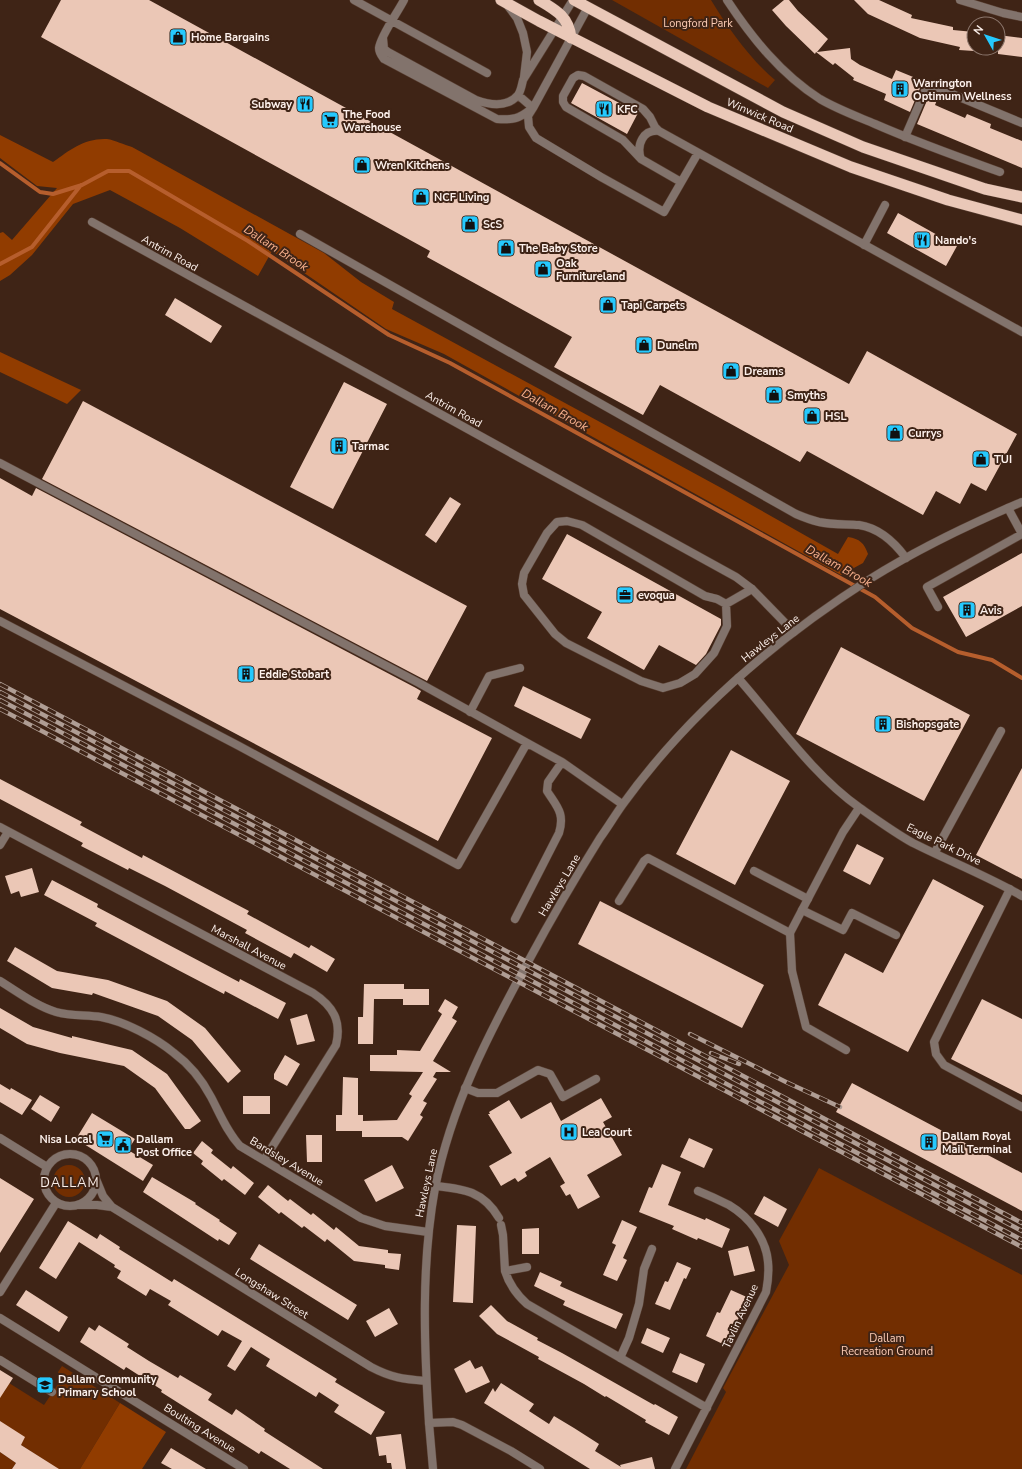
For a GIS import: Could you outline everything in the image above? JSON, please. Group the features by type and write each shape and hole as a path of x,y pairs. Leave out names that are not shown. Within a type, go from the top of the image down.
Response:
{"highway":[{"path":"539,0 563,16 570,28 571,38"},
{"name":"Winwick Road","path":"573,0 783,112 863,147 985,189 1021,195"},
{"name":"Winwick Road","path":"503,1 571,38 708,107 850,167 948,200 1022,220"}],"street":[{"path":"354,0 488,73"},
{"path":"404,0 379,47 380,53 384,59 497,119 508,120 520,117 533,108"},
{"path":"383,38 384,49 388,52 476,100 486,104 498,105 510,101 518,94 524,80 573,0"},
{"path":"727,0 746,28 772,59 802,86 819,98 838,109 905,137 1000,172"},
{"path":"960,0 1003,14 1022,17"},
{"path":"503,1 517,18 523,33 527,52 524,80"},
{"path":"588,7 528,116 530,126 536,138 664,212 698,153"},
{"path":"681,182 641,159 623,140 566,107 563,102 563,96 573,78 578,75 584,76 644,109 659,131 1022,332"},
{"path":"905,137 928,84 1022,123"},
{"path":"518,94 533,108"},
{"path":"641,159 638,153 642,140 647,133 652,130 659,131"},
{"path":"864,244 885,204"},
{"name":"Antrim Road","path":"92,222 728,573 752,589 794,632"},
{"path":"300,234 796,514 819,522 869,527 886,537 900,549 906,558"},
{"path":"0,463 419,684 562,762 622,804"},
{"name":"Hawleys Lane","path":"433,1469 426,1381 425,1294 428,1232 443,1152 465,1088 501,1011 554,913 582,867 622,804 665,752 696,718 738,678 794,632 869,580 906,558 956,532 1022,502"},
{"path":"938,607 926,587 1022,534 1008,508"},
{"path":"567,521 582,525 705,596 717,599 726,604 727,626 714,653 695,674 680,682 663,688 641,681 566,643 555,634 524,595 522,584 524,573 547,533 557,522 567,521"},
{"path":"726,604 752,589"},
{"path":"0,621 239,746 458,865 527,743"},
{"path":"470,712 489,676 520,668"},
{"name":"Eagle Park Drive","path":"738,678 828,781 859,808 913,843 935,852 1022,896"},
{"path":"935,852 1001,731"},
{"path":"515,920 559,834 562,823 560,812 547,791 548,782 562,762"},
{"path":"846,1050 806,1027 792,971 790,933 843,832 859,808"},
{"name":"Marshall Avenue","path":"0,827 313,993 322,998 329,1006 337,1022 338,1030 336,1045 264,1160"},
{"path":"0,845 8,832"},
{"path":"619,901 644,861 648,858 790,933"},
{"path":"754,871 808,899"},
{"path":"1010,889 934,1042 936,1054 944,1065 1022,1107"},
{"path":"802,910 843,930 852,913 896,935"},
{"name":"Bardsley Avenue","path":"0,981 45,1008 57,1012 103,1018 149,1035 173,1052 196,1075 210,1095 231,1136 240,1146 361,1218 385,1226 428,1232"},
{"path":"465,1088 478,1093 498,1093 538,1070 550,1074 563,1097 596,1079"},
{"path":"0,1138 47,1167"},
{"path":"66,1154 75,1154 83,1157 90,1163 94,1170 96,1179 92,1195 86,1201 71,1207 56,1203 45,1191 43,1183 47,1167 59,1156 66,1154"},
{"name":"Longshaw Street","path":"96,1179 103,1196 112,1207 371,1367 387,1376 400,1379 426,1381"},
{"path":"436,1186 458,1188 472,1192 488,1203 500,1222 503,1235 505,1271 508,1280 513,1289 526,1304 707,1408"},
{"name":"Tavlin Avenue","path":"675,1469 766,1292 768,1275 768,1261 763,1244 758,1233 744,1216 728,1205 698,1191"},
{"path":"0,1292 56,1203"},
{"name":"Longshaw Street","path":"79,1205 112,1207"},
{"path":"620,1358 629,1338 639,1304 644,1269 652,1249"},
{"path":"505,1271 527,1267"},
{"name":"Boulting Avenue","path":"0,1318 244,1469"},
{"path":"0,1360 52,1392"},
{"path":"429,1423 448,1422 462,1425 511,1451 540,1469"}],"green space":[{"name":"Longford Park","path":"612,0 711,0 740,43 757,63 775,80 768,88"},
{"path":"66,1165 72,1165 81,1169 85,1181 81,1193 72,1197 66,1197 57,1193 53,1184 53,1178 57,1169"},
{"name":"Dallam Recreation Ground","path":"819,1168 1022,1275 1022,1469 686,1469 726,1392 723,1388 789,1265 779,1241"},
{"path":"62,1366 120,1403 80,1469 58,1469 21,1445 0,1421 0,1389 4,1392 9,1383 44,1405 60,1381 58,1372"},
{"path":"0,1452 16,1463 12,1469 0,1469"}],"shaded area":[{"path":"0,135 53,162 65,153 91,140 113,140 132,147 324,253 361,282 394,302 392,309 725,490 838,554 848,537 861,542 868,554 863,563 841,575 444,354 386,329 272,251 258,276 180,228 110,190 73,204 32,255 10,275 0,281 0,233 3,232 12,240 57,188 37,186 0,158"},
{"path":"0,352 81,390 67,404 0,372"},
{"path":"120,1403 166,1432 142,1469 80,1469"}],"building":[{"path":"61,0 149,0 849,384 867,351 1017,434 986,491 971,483 960,504 936,491 923,515 807,451 800,462 660,385 643,415 554,367 572,337 427,257 430,251 41,37"},
{"path":"784,0 789,0 798,11 828,39 817,52 850,48 851,59 860,65 892,79 896,70 923,81 910,112 884,100 886,94 853,80 854,78 835,63 833,65 816,52 815,54 772,10"},
{"path":"854,0 879,0 912,15 911,18 953,27 953,30 966,31 966,50 959,50 960,47 920,38 868,14"},
{"path":"1006,36 1022,38 1022,57 1006,55"},
{"name":"KFC","path":"582,83 638,113 627,134 571,103"},
{"path":"931,91 939,95 935,105 965,118 967,114 991,124 990,128 1022,141 1022,168 917,124"},
{"name":"Nando's","path":"898,213 957,246 946,266 887,233"},
{"path":"175,298 222,326 211,343 165,315"},
{"name":"Tarmac","path":"344,382 387,404 333,509 290,487"},
{"path":"83,401 467,606 427,681 42,479"},
{"name":"Eddie Stobart","path":"0,478 32,496 36,488 416,688 421,691 417,699 492,738 438,841 0,609"},
{"path":"450,497 461,504 436,543 425,535"},
{"name":"evoqua","path":"567,534 721,619 721,625 706,654 696,665 659,645 644,670 587,638 602,612 542,579"},
{"path":"1022,553 1022,606 966,637 943,597"},
{"name":"Bishopsgate","path":"841,647 970,715 924,801 796,734"},
{"path":"523,686 591,719 581,739 514,706"},
{"path":"731,750 790,781 735,885 676,854"},
{"path":"1022,768 1022,879 976,855"},
{"path":"0,779 82,822 80,825 142,858 143,855 249,911 247,914 309,948 311,945 335,959 327,972 294,953 291,958 245,933 247,930 165,886 129,868 128,870 81,846 83,843 0,799"},
{"path":"857,844 884,858 870,885 843,871"},
{"path":"32,868 39,892 21,897 19,891 11,894 5,876"},
{"path":"933,879 984,906 908,1052 818,1005 845,953 883,973"},
{"path":"52,880 98,904 97,907 239,982 240,979 286,1003 278,1019 225,991 224,994 178,970 95,926 97,923 44,895"},
{"path":"600,901 764,985 742,1028 578,944"},
{"path":"15,947 57,971 108,980 167,1001 205,1028 241,1071 228,1083 192,1040 158,1016 93,993 92,995 52,988 7,961"},
{"path":"364,984 404,984 404,989 429,989 429,1005 403,1005 403,999 374,999 373,1044 358,1044 358,1017 363,1017"},
{"path":"445,999 458,1007 452,1018 457,1021 433,1061 451,1072 436,1072 433,1077 437,1079 423,1101 427,1103 420,1115 423,1117 408,1141 402,1137 362,1137 362,1131 336,1131 336,1115 342,1115 343,1077 358,1078 358,1115 363,1115 363,1121 397,1120 412,1096 409,1094 423,1072 370,1071 370,1055 397,1055 397,1050 420,1051 442,1014 438,1011"},
{"path":"982,999 1022,1019 1022,1095 951,1059"},
{"path":"0,1008 33,1027 72,1038 72,1036 132,1050 167,1074 201,1121 190,1129 185,1129 155,1088 124,1066 60,1053 27,1044 0,1028"},
{"path":"307,1014 315,1041 297,1045 290,1019"},
{"path":"285,1055 300,1064 287,1086 274,1079 274,1074"},
{"name":"Dallam Royal Mail Terminal","path":"852,1083 1022,1173 1022,1211 836,1112"},
{"path":"0,1084 10,1090 11,1088 32,1100 22,1115 0,1102"},
{"path":"40,1095 60,1107 51,1122 31,1109"},
{"path":"243,1096 270,1096 270,1114 243,1114"},
{"path":"601,1098 612,1117 603,1122 622,1155 587,1175 600,1197 578,1209 570,1194 566,1196 560,1186 565,1183 550,1157 525,1172 527,1176 518,1182 515,1178 501,1186 489,1166 512,1153 488,1114 490,1114 489,1112 509,1100 521,1119 551,1102 561,1121"},
{"name":"Nisa Local","path":"92,1113 135,1139 128,1150 153,1165 143,1181 76,1139"},
{"path":"306,1135 322,1135 322,1162 307,1162"},
{"path":"689,1138 713,1149 704,1168 680,1157"},
{"path":"202,1141 213,1150 211,1153 231,1169 233,1166 254,1183 245,1195 224,1179 222,1181 201,1164 203,1161 193,1153"},
{"path":"662,1164 681,1172 668,1205 705,1220 706,1218 730,1229 722,1248 698,1238 697,1240 672,1229 674,1226 639,1212 649,1187 652,1188"},
{"path":"392,1165 404,1188 376,1202 364,1180"},
{"path":"152,1177 196,1203 195,1204 237,1233 229,1245 219,1239 218,1241 143,1192"},
{"path":"0,1178 34,1199 0,1253"},
{"path":"268,1185 288,1201 290,1199 311,1215 313,1213 334,1230 336,1227 359,1246 388,1250 388,1253 401,1254 399,1270 385,1268 385,1265 354,1261 327,1239 325,1242 304,1226 302,1228 281,1212 279,1214 258,1197"},
{"path":"764,1196 787,1209 778,1227 754,1214"},
{"path":"622,1220 637,1227 623,1258 627,1260 617,1281 603,1275 616,1245 612,1243"},
{"path":"68,1221 97,1239 100,1234 120,1247 119,1249 172,1282 174,1279 337,1379 335,1382 385,1412 371,1435 334,1412 339,1405 319,1392 316,1397 266,1366 270,1359 251,1347 235,1371 227,1366 242,1341 222,1330 218,1336 168,1305 171,1301 150,1289 146,1296 117,1278 121,1271 114,1267 115,1265 79,1242 56,1279 39,1268"},
{"path":"457,1225 476,1226 473,1303 453,1302"},
{"path":"539,1228 539,1254 522,1254 522,1229"},
{"path":"259,1244 357,1305 348,1320 250,1259"},
{"path":"748,1246 755,1271 734,1276 728,1251"},
{"path":"677,1262 691,1268 686,1279 684,1278 670,1310 655,1304 665,1281 668,1282"},
{"path":"540,1272 562,1282 560,1286 623,1314 616,1329 563,1305 565,1301 534,1286"},
{"path":"26,1290 68,1317 59,1332 16,1305"},
{"path":"731,1290 749,1298 725,1345 706,1336 717,1312 720,1313"},
{"path":"491,1305 507,1321 538,1338 537,1340 678,1417 669,1435 645,1422 646,1420 606,1396 605,1397 538,1359 539,1357 497,1334 479,1316"},
{"path":"389,1308 398,1324 375,1337 366,1321"},
{"path":"99,1325 129,1344 127,1347 149,1361 178,1378 180,1375 212,1394 208,1400 232,1415 236,1409 265,1429 264,1431 323,1469 290,1469 261,1451 259,1454 161,1392 162,1390 126,1367 124,1370 80,1342 89,1327 95,1331"},
{"path":"647,1328 670,1338 663,1353 641,1343"},
{"path":"680,1353 705,1364 697,1383 672,1372"},
{"path":"470,1360 475,1369 482,1366 490,1382 466,1393 454,1369"},
{"path":"0,1370 13,1378 0,1398"},
{"path":"501,1383 534,1404 529,1411 549,1424 554,1416 574,1428 599,1444 595,1451 621,1467 620,1465 652,1457 655,1469 590,1469 484,1403 493,1388 495,1392"},
{"path":"0,1421 25,1437 21,1445 59,1469 12,1469 16,1463 0,1452"},
{"path":"401,1434 406,1469 392,1469 391,1463 387,1463 386,1455 379,1456 376,1437"},
{"path":"171,1448 206,1469 172,1469 161,1463"}],"waterway":[{"name":"Dallam Brook","path":"0,163 40,192 53,194 82,185 108,171 129,171 248,241 389,335 450,363 875,597 912,628 958,652 992,660 1022,678"},
{"path":"0,264 32,247 81,185"}],"railway":[{"path":"0,684 1022,1223"},
{"path":"0,692 1022,1231"},
{"path":"0,700 1022,1240"},
{"path":"0,709 1022,1247"},
{"path":"690,1034 840,1107"},
{"path":"711,1053 739,1064"}],"place":[{"name":"Home Bargains","path":"178,37"},
{"name":"Warrington Optimum Wellness","path":"900,89"},
{"name":"Subway","path":"305,104"},
{"name":"KFC","path":"604,109"},
{"name":"The Food Warehouse","path":"330,120"},
{"name":"Wren Kitchens","path":"362,165"},
{"name":"NCF Living","path":"421,197"},
{"name":"ScS","path":"470,224"},
{"name":"Nando's","path":"922,240"},
{"name":"The Baby Store","path":"506,248"},
{"name":"Oak Furnitureland","path":"543,269"},
{"name":"Tapi Carpets","path":"608,305"},
{"name":"Dunelm","path":"644,345"},
{"name":"Dreams","path":"731,371"},
{"name":"Smyths","path":"774,395"},
{"name":"HSL","path":"812,416"},
{"name":"Currys","path":"895,433"},
{"name":"Tarmac","path":"339,446"},
{"name":"TUI","path":"981,459"},
{"name":"evoqua","path":"625,595"},
{"name":"Avis","path":"967,610"},
{"name":"Eddie Stobart","path":"246,674"},
{"name":"Bishopsgate","path":"883,724"},
{"name":"Lea Court","path":"569,1132"},
{"name":"Nisa Local","path":"105,1139"},
{"name":"Dallam Royal Mail Terminal","path":"929,1142"},
{"name":"Dallam Post Office","path":"123,1145"},
{"name":"Dallam Community Primary School","path":"45,1385"}],"district":[{"name":"DALLAM","path":"70,1182"}]}
